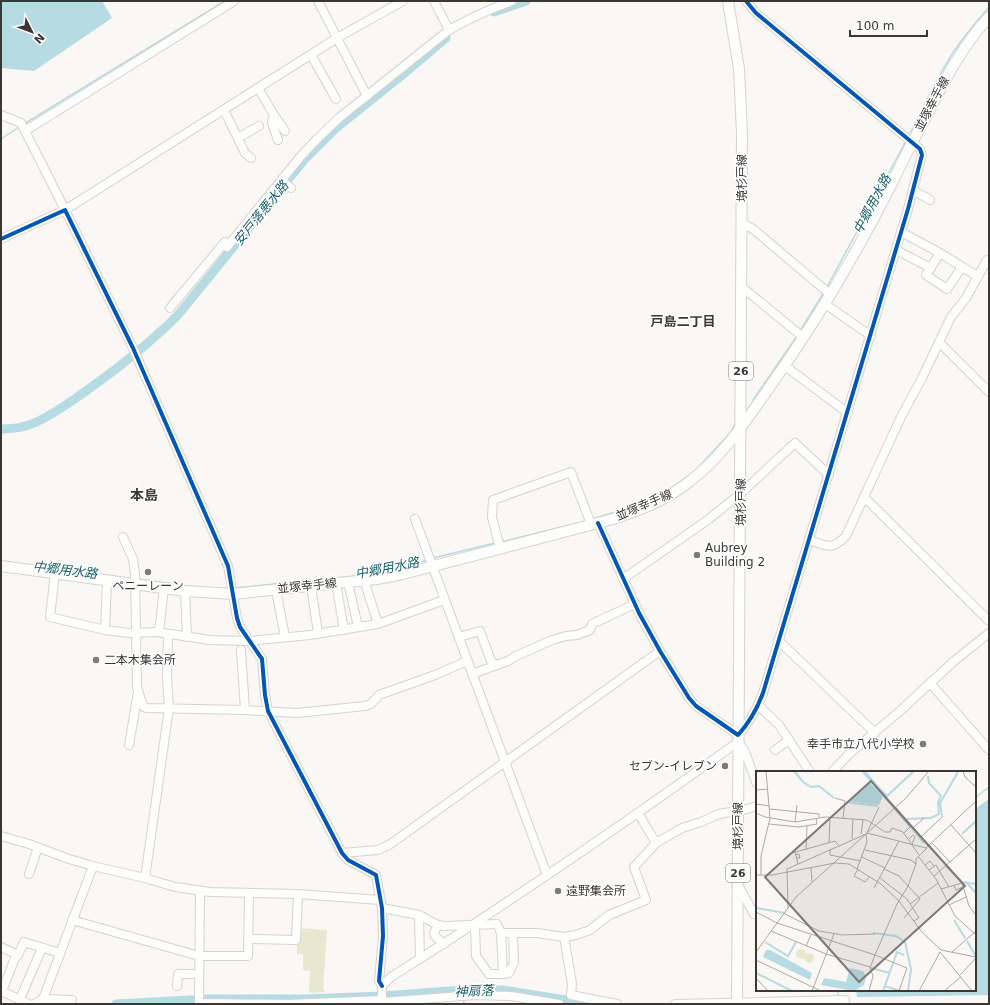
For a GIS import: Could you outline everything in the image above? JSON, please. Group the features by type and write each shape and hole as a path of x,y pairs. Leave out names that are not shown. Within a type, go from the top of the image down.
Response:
{"main road":[{"name":"境杉戸線","path":"728,1 739,69 741,98 742,287 737,810 737,1003"},
{"name":"並塚幸手線","path":"1,566 107,581 134,579 164,588 185,590 233,594 276,590 403,574 594,524 631,513 659,502 680,489 712,462 741,428 785,366 826,304 865,236 946,76 965,46 989,17"},
{"path":"741,397 749,403 758,404"}],"street":[{"path":"25,131 234,1"},
{"path":"318,1 367,96"},
{"path":"1,239 65,210 337,38 404,1"},
{"path":"434,1 449,30"},
{"path":"170,308 225,242 227,247 280,180 317,139 339,118 449,30 484,12 512,1"},
{"path":"382,986 391,977 473,926 638,813 738,739 750,721 758,705 871,336 922,155 920,149 912,142 756,13 746,1"},
{"path":"311,55 336,99"},
{"path":"258,88 285,131"},
{"path":"224,110 245,153 251,158"},
{"path":"1,115 21,123 133,348 228,566 238,622 262,659 268,711 342,853 348,860 376,875 381,904 383,936 379,981 382,986 382,1002"},
{"path":"274,115 272,123 278,140"},
{"path":"238,138 259,126"},
{"path":"280,180 291,188"},
{"path":"913,190 930,200"},
{"path":"742,223 753,229 831,295"},
{"path":"901,232 940,253 977,276"},
{"path":"896,250 931,268"},
{"path":"940,253 926,275 947,289 962,267"},
{"path":"809,540 831,547 838,544 846,536 901,417 951,317 966,298 987,260"},
{"path":"742,287 804,338"},
{"path":"826,304 871,336"},
{"path":"939,342 989,392"},
{"path":"785,366 848,413"},
{"path":"623,579 709,519 741,493 795,443 829,475"},
{"path":"500,548 492,517 493,500 571,472 594,524 660,651 689,698 696,706 738,739 744,750 756,781"},
{"path":"864,497 989,621"},
{"path":"415,519 547,875"},
{"path":"125,536 133,559 138,690 129,745"},
{"path":"55,573 50,617 105,630 129,633 159,632 210,640 250,641 344,630 378,624 444,600"},
{"path":"364,580 378,624"},
{"path":"105,630 107,581"},
{"path":"348,582 358,627"},
{"path":"336,583 344,630"},
{"path":"311,586 318,633"},
{"path":"159,632 164,588"},
{"path":"185,590 187,637"},
{"path":"276,590 285,637"},
{"path":"472,674 508,661 552,640 584,633 590,630 592,624 635,604"},
{"path":"459,637 480,631 491,661 496,665"},
{"path":"833,771 953,662 989,633"},
{"path":"145,878 169,708 167,678 168,634"},
{"path":"778,640 875,733"},
{"path":"241,650 245,710"},
{"path":"342,853 378,850 389,845 660,651"},
{"path":"138,690 143,706 146,708 245,710 297,713 365,706 371,704 379,695 435,675 467,661"},
{"path":"930,683 989,750"},
{"path":"758,705 779,725 809,771"},
{"path":"775,750 789,740"},
{"path":"501,934 537,933 564,937 590,930 609,915 646,900 634,867 656,843 682,828 719,814 756,806"},
{"path":"638,813 656,843"},
{"path":"1,836 38,847 68,859 145,878 174,887 200,891 298,894 381,904 419,915 438,925 448,927 497,924 501,934 503,974"},
{"path":"29,874 38,847"},
{"path":"43,999 93,866"},
{"path":"738,884 754,914 756,913"},
{"path":"200,891 199,1004 288,1004 463,1000 511,996 559,1004"},
{"path":"72,920 199,956 248,956 249,893"},
{"path":"249,939 296,940 298,894"},
{"path":"419,915 420,959"},
{"path":"438,925 434,936 444,944"},
{"path":"473,926 475,928 476,956 489,974 509,973 514,962 513,934"},
{"path":"564,937 572,984 571,995 617,1004"},
{"path":"29,1004 1,991 15,958 24,942 60,953"},
{"path":"1,947 18,955"},
{"path":"20,999 42,948"},
{"path":"177,986 178,974 199,974"},
{"path":"34,1004 43,999 72,1000"},
{"path":"675,1004 845,1000"}],"green space":[{"path":"297,928 327,930 324,992 309,993 310,971 303,970 303,954 297,954"}],"water":[{"path":"1,1 102,1 112,18 34,71 1,68"},
{"path":"989,799 989,995 857,997 856,991 976,991 976,808"}],"waterway":[{"path":"24,124 225,1"},
{"name":"安戸落悪水路","path":"494,12 526,1"},
{"name":"中郷用水路","path":"909,136 936,82 954,51 989,7"},
{"name":"安戸落悪水路","path":"1,429 26,426 40,421 103,379 154,338 178,315 305,159 335,129 446,38"},
{"path":"1,139 19,127"},
{"name":"中郷用水路","path":"827,287 906,141"},
{"name":"中郷用水路","path":"800,331 824,292"},
{"name":"中郷用水路","path":"753,400 797,336"},
{"name":"中郷用水路","path":"667,491 695,471 730,433 736,423"},
{"name":"中郷用水路","path":"592,519 638,505"},
{"name":"中郷用水路","path":"501,542 586,521"},
{"name":"中郷用水路","path":"433,558 495,543"},
{"name":"中郷用水路","path":"361,576 427,560"},
{"name":"中郷用水路","path":"90,573 132,579"},
{"name":"中郷用水路","path":"235,588 355,576"},
{"name":"中郷用水路","path":"138,579 196,587"},
{"path":"976,797 989,787"},
{"name":"神扇落","path":"116,1004 210,999 305,999 383,996 463,990 503,990 591,1004"},
{"path":"837,991 839,997"},
{"path":"463,998 464,1004"}],"cycle path":[{"path":"598,523 639,613 689,698 696,706 738,735 753,715 763,693 908,209 922,155 920,149 756,13 746,1"},
{"path":"1,239 65,210 133,348 228,566 237,618 240,627 262,659 268,711 342,853 348,860 376,875 382,908 383,936 379,981 382,986"}],"place":[{"name":"Aubrey Building 2","path":"697,555"},
{"name":"ペニーレーン","path":"148,572"},
{"name":"二本木集会所","path":"96,660"},
{"name":"幸手市立八代小学校","path":"923,744"},
{"name":"セブン-イレブン","path":"725,766"},
{"name":"遠野集会所","path":"558,891"}],"district":[{"name":"戸島二丁目","path":"683,321"},
{"name":"本島","path":"144,495"}]}
